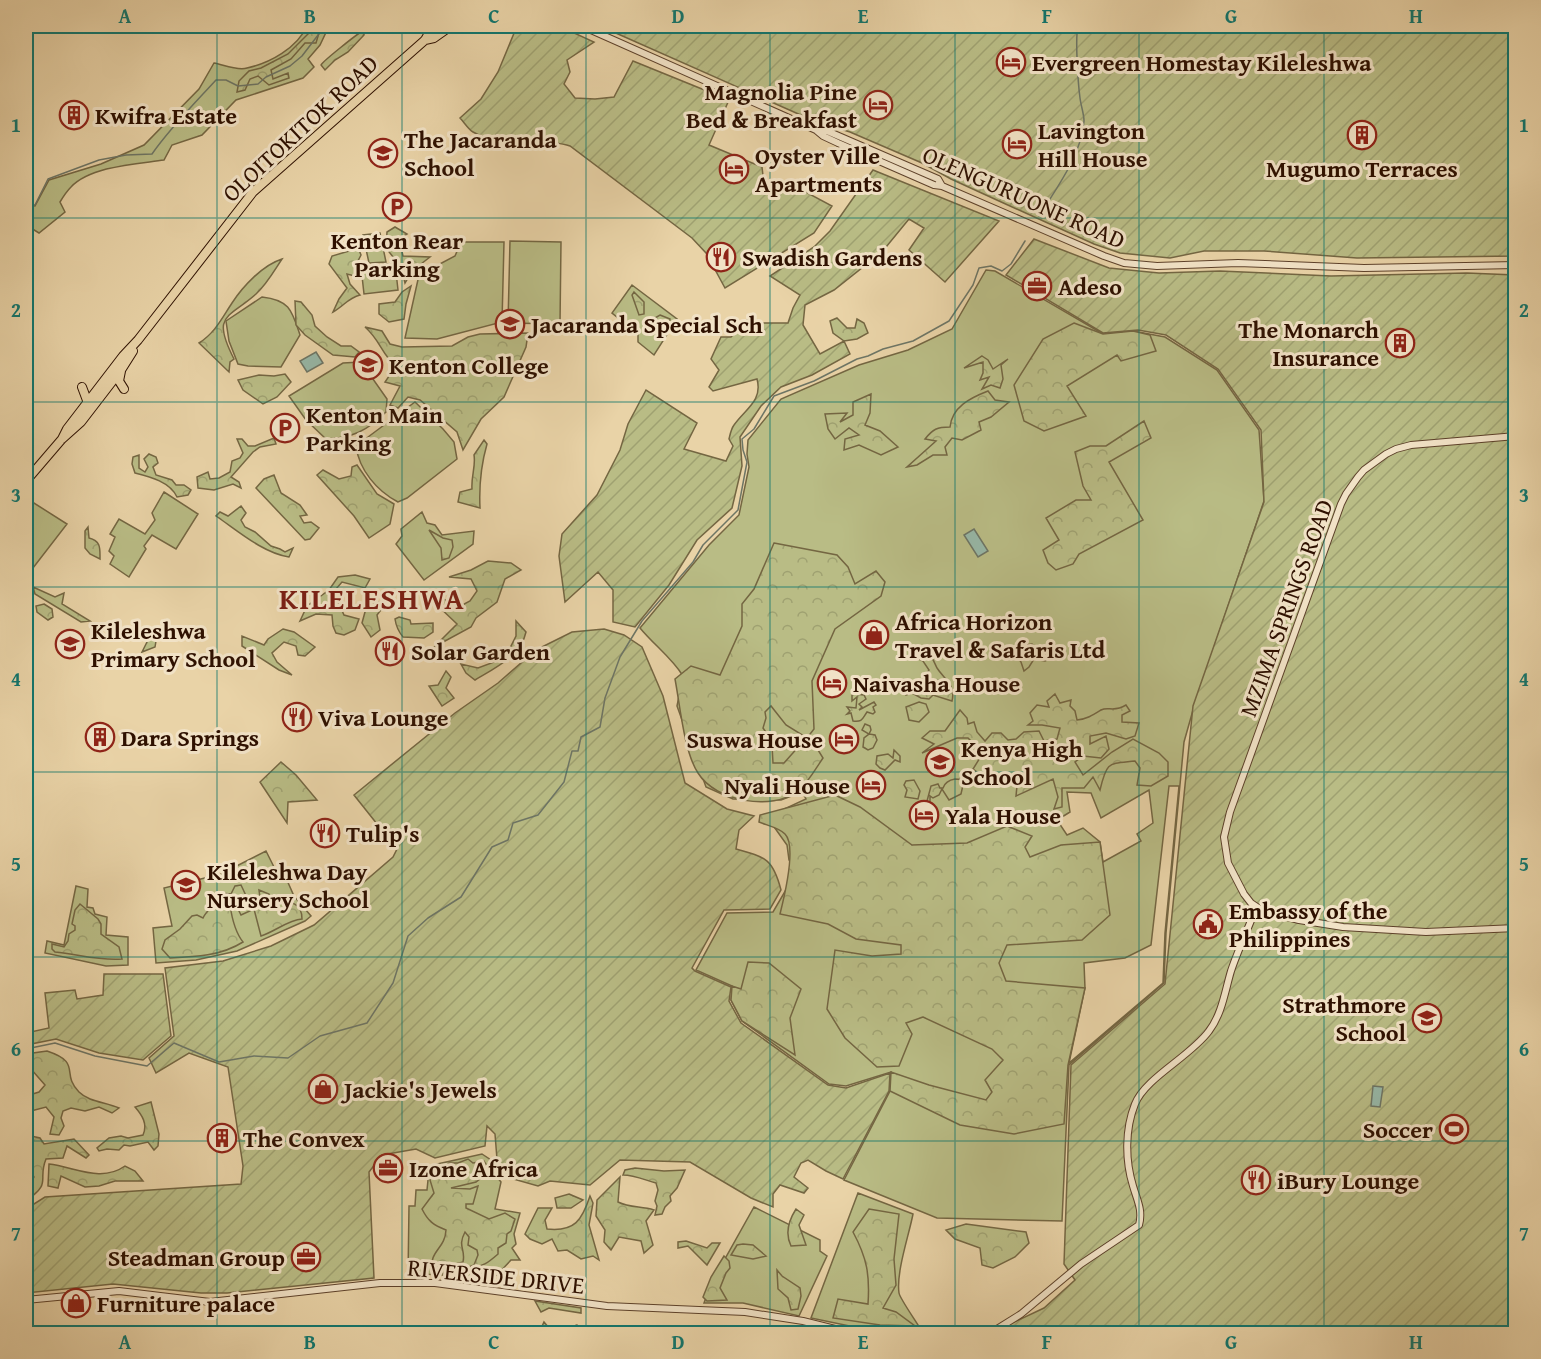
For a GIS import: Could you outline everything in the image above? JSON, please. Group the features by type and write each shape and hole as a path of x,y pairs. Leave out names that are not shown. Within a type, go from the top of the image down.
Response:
{"main road":[{"path":"425,40 429,33 438,26"},
{"path":"425,40 434,38 451,26"},
{"name":"OLOITOKITOK ROAD","path":"62,439 67,429 123,356 254,192 425,40"},
{"name":"OLOITOKITOK ROAD","path":"26,481 62,439 81,422 121,370 138,340"},
{"path":"121,370 119,381 124,389"},
{"path":"82,387 88,403"}],"street":[{"name":"OLENGURUONE ROAD","path":"582,26 816,130 826,130 897,160 938,180 942,186 1124,263 1156,266 1238,263 1364,268 1515,265"},
{"name":"MZIMA SPRINGS ROAD","path":"1256,908 1242,891 1228,863 1224,837 1226,825 1346,494 1364,470 1396,449 1425,443 1515,436"},
{"path":"989,1334 1021,1314 1081,1264 1140,1225 1140,1206 1132,1184 1127,1143 1135,1104 1143,1091 1183,1058 1210,1030 1219,1014 1232,970 1256,908 1299,920 1343,927 1426,932 1515,928"},
{"name":"RIVERSIDE DRIVE","path":"26,1300 119,1291 210,1302 380,1283 435,1283 607,1306 745,1312 803,1321 855,1334"}],"green space":[{"path":"307,26 329,26 320,45 308,59 314,67 303,78 236,100 202,135 172,145 164,160 115,167 90,174 70,189 60,202 65,212 39,233 26,225 26,205 35,206 49,180 101,164 144,145 199,89 214,63 243,69 256,66 290,48"},
{"path":"316,26 321,26 316,43 305,43 291,59 271,70 273,79 288,73 289,78 269,85 258,76 250,79 245,90 237,92 239,81 249,71 261,68 288,54"},
{"path":"517,26 559,26 594,42 567,60 570,72 564,84 575,98 614,97 633,61 729,100 709,145 762,167 765,193 789,183 832,206 814,233 725,288 706,253 692,238 570,146 559,143 494,139 471,131 460,118 481,99 498,72"},
{"path":"600,26 1515,26 1515,256 1357,258 1264,251 1204,251 1170,258 1120,253 1094,244 999,201 922,163 850,132 812,120"},
{"path":"364,30 364,35 348,52 325,70 321,65"},
{"path":"873,170 999,221 945,282 909,250 924,228 909,219 882,252 834,290 805,305 803,325 820,354 844,341 850,354 812,375 781,387 761,406 740,437 742,466 732,508 697,540 669,585 635,627 613,622 613,590 598,572 565,602 559,556 562,534 597,495 620,450 628,424 646,390 697,423 684,449 726,461 733,446 729,439 732,428 752,404 758,387 757,379 713,391 709,387 719,370 711,359 721,337 731,337 749,318 761,323 788,323 800,295 770,276 814,247 830,231"},
{"path":"395,227 407,234 399,239 403,256 430,257 412,271 405,283 401,267 386,248 387,232"},
{"path":"380,233 386,262 369,263 363,235"},
{"path":"1034,239 1109,268 1159,273 1220,271 1331,276 1467,273 1515,275 1515,1333 989,1334 1044,1308 1075,1280 1064,1264 1071,1065 1165,984 1193,706 1264,502 1261,430 1218,369 1166,335 1138,330 1103,333 1006,275"},
{"path":"510,241 561,242 560,324 508,323"},
{"path":"461,242 504,242 502,322 437,339 405,338 419,275 455,256"},
{"path":"357,245 361,255 357,263 359,277 347,274 350,284 360,295 333,312 347,288 329,264 332,256 349,251"},
{"path":"282,259 260,290 231,314 223,325 227,344 234,359 230,362 229,372 199,343 214,330 248,283 268,266"},
{"path":"395,263 398,290 364,294 361,267"},
{"name":"Kenya High School","path":"986,270 995,271 1103,334 1133,331 1165,337 1217,370 1259,430 1264,501 1195,703 1184,742 1166,933 1164,983 1069,1065 1062,1221 937,1218 844,1180 890,1091 891,1072 846,1086 829,1084 742,1021 731,1000 732,986 696,970 727,913 773,912 797,871 789,860 787,845 767,817 806,799 802,792 781,800 733,799 706,787 677,706 683,676 674,663 640,628 709,545 739,515 749,467 748,440 781,399 859,365 908,350 952,329","holes":["1169,786 1179,786 1165,933 1163,983 1069,1063 1085,988 1084,963 1125,958 1151,945","1149,790 1153,823 1137,834 1141,841 1103,862 1100,842 1083,828 1067,835 1057,820 1070,812 1067,792 1091,793 1101,818"]},
{"path":"632,285 677,319 654,355 638,342 638,334 612,313"},
{"path":"411,286 404,319 389,322 379,314 379,304 395,302 402,292"},
{"path":"634,292 644,302 644,314 639,315 632,295"},
{"path":"262,297 279,301 288,308 295,319 300,335 281,367 238,364 229,341 226,321"},
{"path":"295,301 301,302 312,315 315,326 327,337 341,346 351,346 359,352 355,357 333,355 305,335 296,325"},
{"path":"660,315 670,319 669,324 659,328 657,324 652,326 648,322"},
{"path":"837,318 847,328 855,328 857,319 864,323 868,333 857,339 844,341 833,333 830,321"},
{"path":"1074,323 1103,334 1133,331 1150,335 1156,351 1121,361 1117,355 1067,386 1086,416 1044,431 1024,421 1014,385 1043,339"},
{"path":"365,327 382,331 390,344 402,347 452,346 468,337 480,334 528,333 526,347 504,397 481,419 463,450 457,432 420,400 408,397 398,408 390,405 400,386 385,382 396,366"},
{"path":"982,356 988,360 993,369 1008,359 1001,365 1003,379 1000,388 991,385 982,389 989,377 980,380 983,373 983,362 964,368"},
{"path":"361,362 387,399 386,412 359,432 326,439 306,420 289,396 343,363"},
{"path":"285,374 291,382 277,397 263,404 243,390 238,380 259,375"},
{"path":"988,391 995,400 1009,402 991,417 979,422 981,430 962,440 952,438 945,447 947,455 933,455 917,465 907,467 936,441 925,439 930,433 938,428 950,427 954,414 963,404"},
{"path":"871,394 870,413 865,425 880,431 898,447 881,455 859,445 844,450 845,439 859,435 849,428 835,439 828,429 825,414 847,413 840,422 853,415 853,402"},
{"path":"415,402 454,442 457,459 407,498 398,502 370,479 361,463 356,446"},
{"path":"1144,421 1151,438 1109,462 1143,520 1079,554 1073,564 1056,570 1048,563 1043,550 1059,540 1046,518 1076,500 1091,500 1083,486 1075,452 1090,446 1106,446"},
{"path":"274,438 276,444 260,447 253,452 231,477 239,482 241,488 233,484 214,490 198,488 197,477 208,472 210,479 219,478 230,472 232,461 240,458 243,453 237,439 242,439 248,446 255,446"},
{"path":"484,440 487,444 481,476 480,508 458,502 460,492 472,489 474,455"},
{"path":"149,454 156,457 158,463 153,467 156,475 172,480 176,485 184,485 191,490 188,495 177,497 165,484 135,473 132,464 133,457 139,455 139,468 145,472 148,467 144,459"},
{"path":"357,465 377,494 394,504 390,524 369,538 354,516 317,475 323,470 339,479 351,476 352,467"},
{"path":"274,475 281,493 300,505 307,515 300,516 304,523 311,522 319,528 310,539 305,540 256,488 264,479"},
{"path":"164,492 198,514 176,549 152,535 129,577 110,564 114,556 109,551 115,537 110,534 119,519 145,534 155,520 152,513"},
{"path":"26,498 67,524 26,577"},
{"path":"241,506 246,513 241,520 245,527 255,532 271,546 285,552 293,548 289,557 260,546 216,516 220,512 228,516"},
{"path":"422,512 427,523 435,525 442,535 474,531 473,544 424,580 396,544 402,536 401,529"},
{"path":"88,527 89,538 96,541 99,546 100,559 90,554 85,548 85,531"},
{"path":"429,530 452,540 453,547 449,558 442,560 441,548"},
{"path":"774,543 837,555 848,567 855,584 876,571 885,582 881,596 835,629 812,681 814,729 807,738 786,725 771,706 765,712 763,728 768,735 765,742 772,745 773,763 784,763 800,745 815,745 823,758 798,791 774,801 760,802 731,797 718,791 706,783 698,773 686,741 675,679 691,666 720,675 742,626 742,604 754,589"},
{"path":"488,561 511,563 521,570 505,579 497,602 476,618 471,627 434,647 457,624 438,606 443,598 455,609 470,601 477,591 471,579 449,577 471,570"},
{"path":"355,575 370,579 365,588 342,582 336,589 337,599 344,615 359,619 355,630 344,635 336,633 332,615 316,614 300,621 307,606 329,590 338,577"},
{"path":"33,587 55,597 64,593 62,604 90,621 81,622 35,594"},
{"path":"377,601 384,606 377,615 380,630 371,637 362,623 365,612"},
{"path":"44,604 52,609 53,617 48,620 37,612 36,606"},
{"path":"399,617 410,620 411,624 433,623 433,632 424,638 403,637 395,622 395,619"},
{"path":"516,621 526,632 513,655 475,680 466,673 461,664 478,668 505,658 516,636"},
{"path":"283,629 294,632 315,647 305,656 298,655 296,646 284,642 272,653 277,662 292,675 279,670 242,646 242,636 264,645 268,639"},
{"path":"604,629 624,635 642,647 663,696 685,783 727,809 754,816 739,830 736,849 755,854 767,861 775,872 781,890 770,909 724,910 692,968 731,987 729,1001 741,1023 828,1085 846,1088 890,1073 889,1091 843,1179 808,1160 801,1163 794,1177 808,1188 804,1193 780,1185 773,1194 773,1207 751,1198 690,1162 620,1160 590,1185 550,1181 538,1186 503,1176 497,1159 495,1134 487,1126 485,1146 435,1158 416,1149 382,1155 369,1172 374,1278 227,1293 201,1293 113,1284 26,1293 26,1209 45,1197 241,1184 243,1166 228,1067 189,1053 156,1073 149,1058 174,1036 165,968 223,961 271,946 314,925 393,857 397,849 354,795 455,713 498,683 536,650 572,632"},
{"path":"152,632 157,635 155,647 142,652"},
{"path":"1032,644 1037,649 1041,649 1050,659 1045,661 1034,659 1024,671 1014,652 1019,646"},
{"path":"921,646 924,646 928,658 932,658 951,686 952,701 933,695 929,699 912,693 906,695 905,687 913,690 926,684 921,682 929,670 923,661 917,658"},
{"path":"446,671 451,677 446,688 454,698 442,706 429,686 438,685"},
{"path":"1055,694 1060,703 1071,700 1070,706 1075,711 1077,720 1087,718 1104,709 1118,709 1126,705 1130,711 1122,715 1122,722 1139,723 1135,736 1126,739 1106,733 1090,736 1090,744 1106,736 1109,749 1101,758 1083,756 1075,762 1083,775 1133,739 1159,753 1168,762 1168,776 1151,786 1137,785 1140,768 1135,761 1114,764 1107,769 1100,790 1093,777 1084,788 1062,788 1062,807 1054,809 1058,797 1053,779 1016,796 1018,776 1005,780 994,780 973,769 983,753 968,738 957,738 922,753 934,744 922,738 930,731 945,731 960,710 967,718 968,724 974,722 977,732 985,741 992,733 1001,733 1008,740 1016,739 1024,732 1039,731 1044,741 1057,739 1060,728 1028,725 1033,721 1030,713 1037,705 1049,707 1047,701"},
{"path":"852,695 864,695 866,699 859,704 862,707 859,710 874,702 876,705 873,707 875,712 873,714 867,712 859,721 853,721 851,713 847,714 850,711 847,707 856,708 857,697 852,701"},
{"path":"919,702 926,704 929,712 919,722 909,720 906,707"},
{"path":"865,724 870,726 869,734 862,730"},
{"path":"869,734 875,735 877,740 873,748 868,750 863,747 864,738"},
{"path":"894,750 900,756 900,762 895,760 885,770 876,764 877,756 888,754 893,758"},
{"path":"281,762 296,775 317,800 288,802 287,823 260,782"},
{"path":"955,779 967,780 961,794 949,800 942,789 939,795 933,798 930,796 930,802 927,801 931,786 938,784 940,788 943,788 945,784"},
{"path":"914,780 920,791 918,799 905,797 906,781"},
{"path":"835,795 860,807 912,845 967,843 1007,826 1032,836 1025,847 1030,857 1061,845 1100,842 1110,915 1082,940 1007,945 999,963 1006,981 1085,988 1068,1065 1064,1124 1014,1134 960,1125 890,1091 891,1072 986,1100 992,1092 985,1080 1003,1060 992,1049 923,1017 906,1023 912,1034 899,1066 877,1067 845,1038 827,1009 835,950 872,956 901,954 901,945 856,939 828,924 780,914 790,860 788,840 780,830 759,822 760,815"},
{"path":"266,851 275,869 286,878 294,896 311,916 305,921 237,951 196,960 156,963 153,928 172,926 164,888 221,874"},
{"path":"241,885 249,902 260,898 259,890 269,894 273,901 297,905 302,919 292,921 261,936 254,909 241,915 234,901 230,905 232,915 236,930 243,942 217,953 170,958 162,949 165,940 192,916 197,915 203,918 221,893 231,894 235,886"},
{"path":"76,886 88,889 87,907 93,908 95,914 107,917 106,935 128,937 128,965 106,966 45,953 47,941 64,945"},
{"path":"80,904 98,919 101,924 101,934 119,947 122,959 96,958 55,952 52,949 52,944 64,947 69,934 75,930 72,924 75,910"},
{"path":"748,962 769,963 801,989 790,1018 795,1055 742,1021 731,1000 732,986 741,989"},
{"path":"104,974 163,974 171,1036 143,1060 99,1053 56,1039 26,1045 26,1033 49,1028 45,993 75,990 77,999 103,995"},
{"path":"47,1051 65,1060 71,1079 79,1092 93,1100 119,1108 112,1113 99,1107 85,1111 71,1108 63,1111 61,1118 64,1126 59,1135 50,1134 54,1117 46,1107 27,1112 26,1096 39,1092 45,1085 31,1069 26,1069 26,1054"},
{"path":"151,1102 159,1134 158,1146 154,1150 148,1142 124,1145 119,1150 99,1151 97,1148 109,1138 143,1135 144,1120 135,1107"},
{"path":"31,1136 40,1138 44,1144 74,1139 89,1155 86,1158 67,1146 63,1158 46,1159 42,1185 26,1201 26,1190 34,1177 26,1163 26,1138"},
{"path":"482,1154 491,1160 496,1176 501,1182 495,1209 520,1213 514,1234 516,1244 512,1248 520,1260 511,1260 497,1275 487,1280 434,1274 408,1277 409,1206 415,1206 416,1190 427,1190 429,1170 433,1165"},
{"path":"468,1159 473,1163 484,1161 490,1171 476,1182 451,1188 470,1189 478,1186 473,1204 466,1204 466,1208 489,1219 505,1213 515,1219 511,1231 507,1234 506,1243 498,1248 498,1254 488,1262 481,1266 469,1267 474,1265 478,1255 477,1250 468,1245 469,1237 465,1232 462,1241 463,1262 456,1264 450,1274 432,1272 433,1259 443,1242 446,1230 431,1222 422,1209 434,1193 430,1180 431,1171 436,1176 449,1163 458,1163"},
{"path":"49,1164 97,1174 116,1171 125,1166 135,1171 143,1181 115,1181 85,1187 61,1176 58,1188 48,1186"},
{"path":"635,1168 664,1171 685,1170 677,1188 670,1196 671,1201 662,1214 655,1215 658,1190 656,1183 623,1175 625,1170"},
{"path":"620,1177 618,1202 654,1210 646,1221 653,1245 644,1253 641,1241 619,1237 611,1250 604,1242 605,1230 596,1216 597,1200"},
{"path":"858,1193 913,1214 901,1264 899,1293 923,1333 883,1333 811,1318"},
{"path":"569,1194 583,1200 571,1208 557,1208 555,1198"},
{"path":"590,1196 593,1203 589,1225 599,1260 593,1256 581,1259 567,1250 558,1251 552,1239 542,1244 525,1234 538,1208 552,1208 545,1220 547,1229 571,1226 584,1212"},
{"path":"754,1207 820,1240 820,1251 827,1256 799,1316 743,1303 704,1303 712,1282"},
{"path":"796,1209 804,1215 799,1225 806,1245 791,1246 789,1241 789,1227"},
{"path":"869,1209 899,1214 894,1259 896,1285 883,1308 896,1312 915,1326 880,1325 833,1318 838,1299 868,1304 866,1267 862,1250 853,1232"},
{"path":"966,1224 1026,1232 1029,1243 1015,1257 993,1268 982,1265 980,1248 955,1239 946,1230"},
{"path":"686,1241 707,1248 712,1243 720,1243 707,1265 688,1246 678,1248 678,1242"},
{"path":"737,1245 753,1245 766,1256 753,1259 731,1255"},
{"path":"724,1256 729,1261 730,1268 720,1288 727,1300 707,1301 703,1297 711,1277"},
{"path":"777,1270 800,1288 798,1309 791,1310 788,1298 778,1289"},
{"path":"535,1301 581,1308 581,1313 549,1308 541,1312"},
{"path":"544,1322 549,1328 577,1325 581,1328 582,1333 539,1333"}],"shaded area":[{"path":"316,352 323,363 307,372 300,361"},
{"path":"974,529 988,551 978,557 964,535"},
{"path":"1373,1086 1383,1087 1380,1107 1371,1106"}],"waterway":[{"path":"26,199 26,205 35,205 48,179 99,160 126,155 152,154 216,80 226,80 238,86 258,84 266,77 290,66 302,56 325,26"},
{"path":"1039,216 1067,171 1079,146 1082,133 1084,116 1078,72 1078,26"},
{"path":"26,1049 55,1043 95,1056 147,1066 174,1043 219,1062 254,1056 288,1058 320,1036 367,1023 393,983 408,936 428,918 461,897 492,847 508,840 513,823 538,815 564,782 572,751 578,751 581,737 600,727 605,698 620,657 642,621 693,562 703,545 738,510 747,462 742,439 754,429 774,396 814,381 857,359 913,341 949,321 973,285 979,268 991,266 1002,271 1011,264 1025,241"}],"place":[{"name":"Evergreen Homestay Kileleshwa","path":"1011,62"},
{"name":"Magnolia Pine Bed & Breakfast","path":"878,105"},
{"name":"Kwifra Estate","path":"74,115"},
{"name":"Mugumo Terraces","path":"1362,135"},
{"name":"Lavington Hill House","path":"1017,144"},
{"name":"The Jacaranda School","path":"383,153"},
{"name":"Oyster Ville Apartments","path":"734,169"},
{"name":"Kenton Rear Parking","path":"397,207"},
{"name":"Swadish Gardens","path":"721,257"},
{"name":"Adeso","path":"1037,286"},
{"name":"Jacaranda Special Sch","path":"510,324"},
{"name":"The Monarch Insurance","path":"1400,343"},
{"name":"Kenton College","path":"368,365"},
{"name":"Kenton Main Parking","path":"285,428"},
{"name":"Africa Horizon Travel & Safaris Ltd","path":"874,635"},
{"name":"Kileleshwa Primary School","path":"70,644"},
{"name":"Solar Garden","path":"390,651"},
{"name":"Naivasha House","path":"832,683"},
{"name":"Viva Lounge","path":"297,717"},
{"name":"Dara Springs","path":"100,737"},
{"name":"Suswa House","path":"844,739"},
{"name":"Kenya High School","path":"940,762"},
{"name":"Nyali House","path":"871,785"},
{"name":"Yala House","path":"924,815"},
{"name":"Tulip's","path":"325,833"},
{"name":"Kileleshwa Day Nursery School","path":"186,885"},
{"name":"Embassy of the Philippines","path":"1208,924"},
{"name":"Strathmore School","path":"1427,1018"},
{"name":"Jackie's Jewels","path":"323,1089"},
{"name":"Soccer","path":"1454,1129"},
{"name":"The Convex","path":"222,1138"},
{"name":"Izone Africa","path":"388,1168"},
{"name":"iBury Lounge","path":"1256,1180"},
{"name":"Steadman Group","path":"306,1257"},
{"name":"Furniture palace","path":"76,1303"}],"district":[{"name":"KILELESHWA","path":"372,598"}]}
